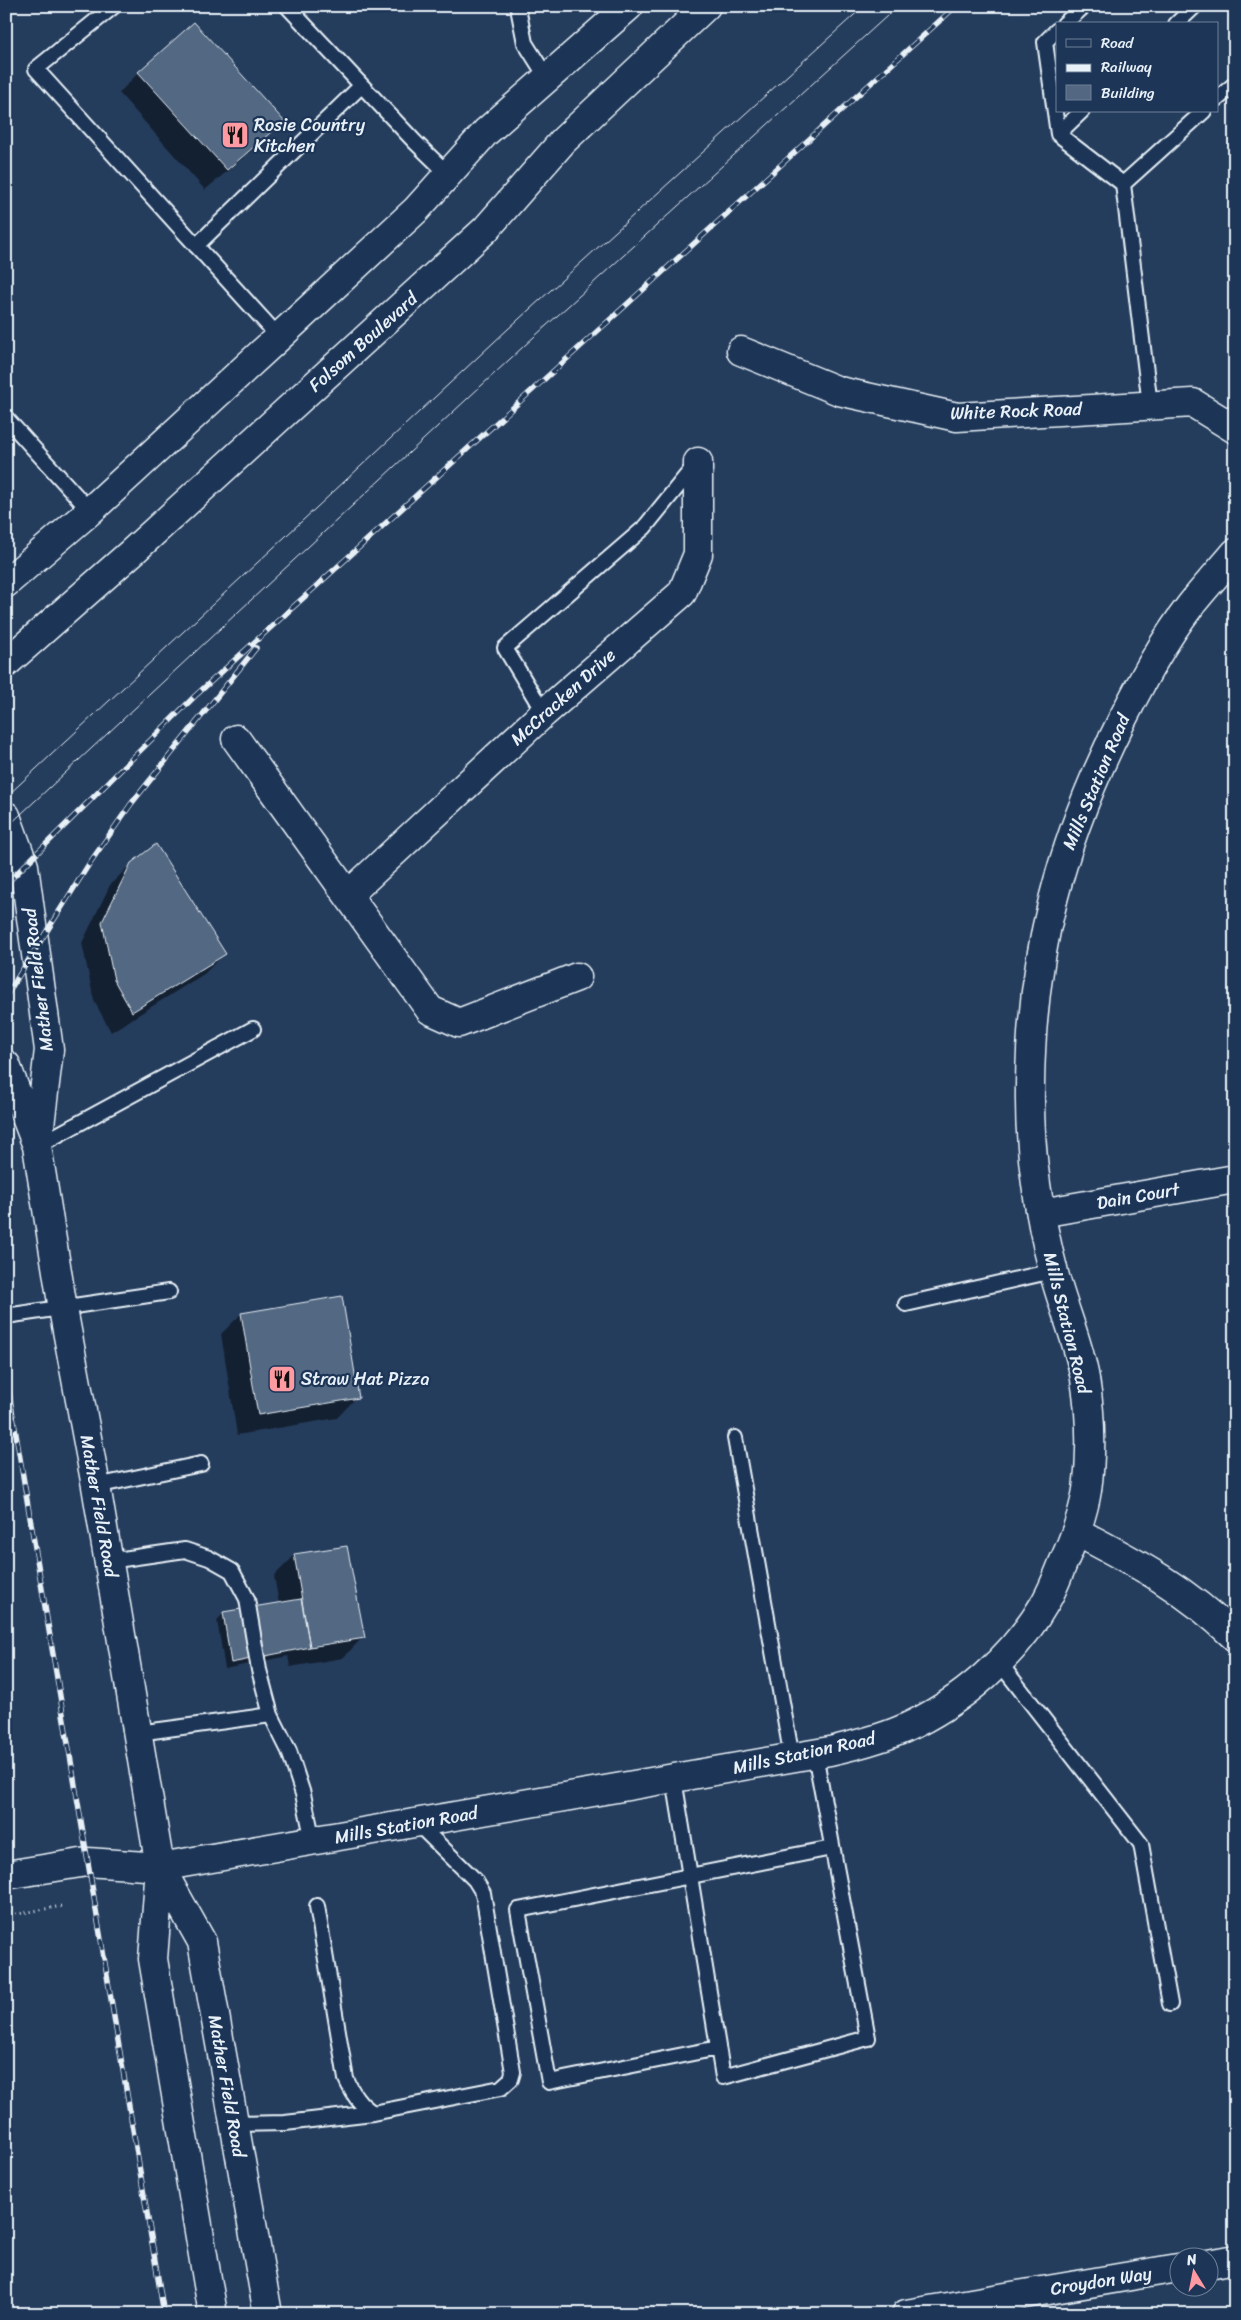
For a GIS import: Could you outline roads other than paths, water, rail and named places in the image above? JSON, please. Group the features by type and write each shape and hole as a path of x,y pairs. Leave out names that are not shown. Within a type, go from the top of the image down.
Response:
{"street":[{"path":"6,583 90,511 279,337 416,210 486,132 629,6"},
{"name":"Folsom Boulevard","path":"6,663 131,553 486,229 563,141 706,6"},
{"name":"White Rock Road","path":"741,351 839,391 956,417 1193,403 1235,429"},
{"name":"McCracken Drive","path":"348,896 544,713 682,593 698,554 698,462"},
{"name":"Mills Station Road","path":"6,1875 87,1862 160,1867 804,1756 868,1742 904,1728 938,1710 970,1688 999,1662 1024,1633 1046,1601 1077,1532 1087,1492 1090,1454 1089,1416 1084,1377 1053,1271 1034,1168 1030,1090 1033,1011 1044,933 1076,820 1108,748 1143,678 1188,608 1235,553"},
{"path":"236,739 430,1010 460,1024 577,977"},
{"name":"Mather Field Road","path":"6,816 24,866 49,1050 37,1146"},
{"name":"Mather Field Road","path":"6,1065 37,1146 63,1309 96,1486 138,1733 160,1867 153,1959 212,2314"},
{"name":"Dain Court","path":"1041,1213 1235,1179"},
{"path":"1077,1532 1151,1571 1175,1587 1212,1616 1235,1638"},
{"name":"Mather Field Road","path":"160,1867 202,1942 268,2314"},
{"path":"1218,2262 1235,2259"},
{"name":"Croydon Way","path":"906,2314 1168,2270"}],"lane":[{"path":"114,6 36,69 279,337"},
{"path":"287,6 361,86 449,175"},
{"path":"1066,22 1084,6"},
{"path":"1178,22 1195,6"},
{"path":"518,7 525,43 547,78"},
{"path":"1056,31 1045,42 1058,134 1123,184 1150,405"},
{"path":"1218,98 1235,84"},
{"path":"196,246 361,86"},
{"path":"1058,134 1081,112"},
{"path":"1123,184 1203,112"},
{"path":"6,418 90,511"},
{"path":"544,713 505,648 644,528 698,462"},
{"path":"37,1146 253,1029"},
{"path":"906,1304 1053,1271"},
{"path":"6,1316 169,1292"},
{"path":"674,1779 723,2077 868,2038 832,1848 804,1756 735,1438"},
{"path":"96,1486 202,1464"},
{"path":"108,1562 185,1550 210,1558 232,1571 247,1599 260,1670 271,1715 289,1751 303,1794 313,1841"},
{"path":"999,1662 1141,1844 1170,2004"},
{"path":"138,1733 271,1715"},
{"path":"234,2124 286,2123 373,2113 501,2088 512,2079 514,2072 483,1893 475,1880 417,1823"},
{"path":"718,2048 549,2082 518,1910 832,1848"},
{"path":"317,1906 346,2079 362,2106 373,2113"}],"tram line":[{"path":"6,797 508,329 864,6"},
{"path":"6,828 524,346 898,6"}],"railway":[{"path":"6,884 195,696 956,6"},
{"path":"6,996 89,864 131,804 256,648"},
{"path":"6,1375 164,2314"}],"place":[{"name":"Rosie Country Kitchen","path":"235,135"},
{"name":"Straw Hat Pizza","path":"282,1379"}]}
